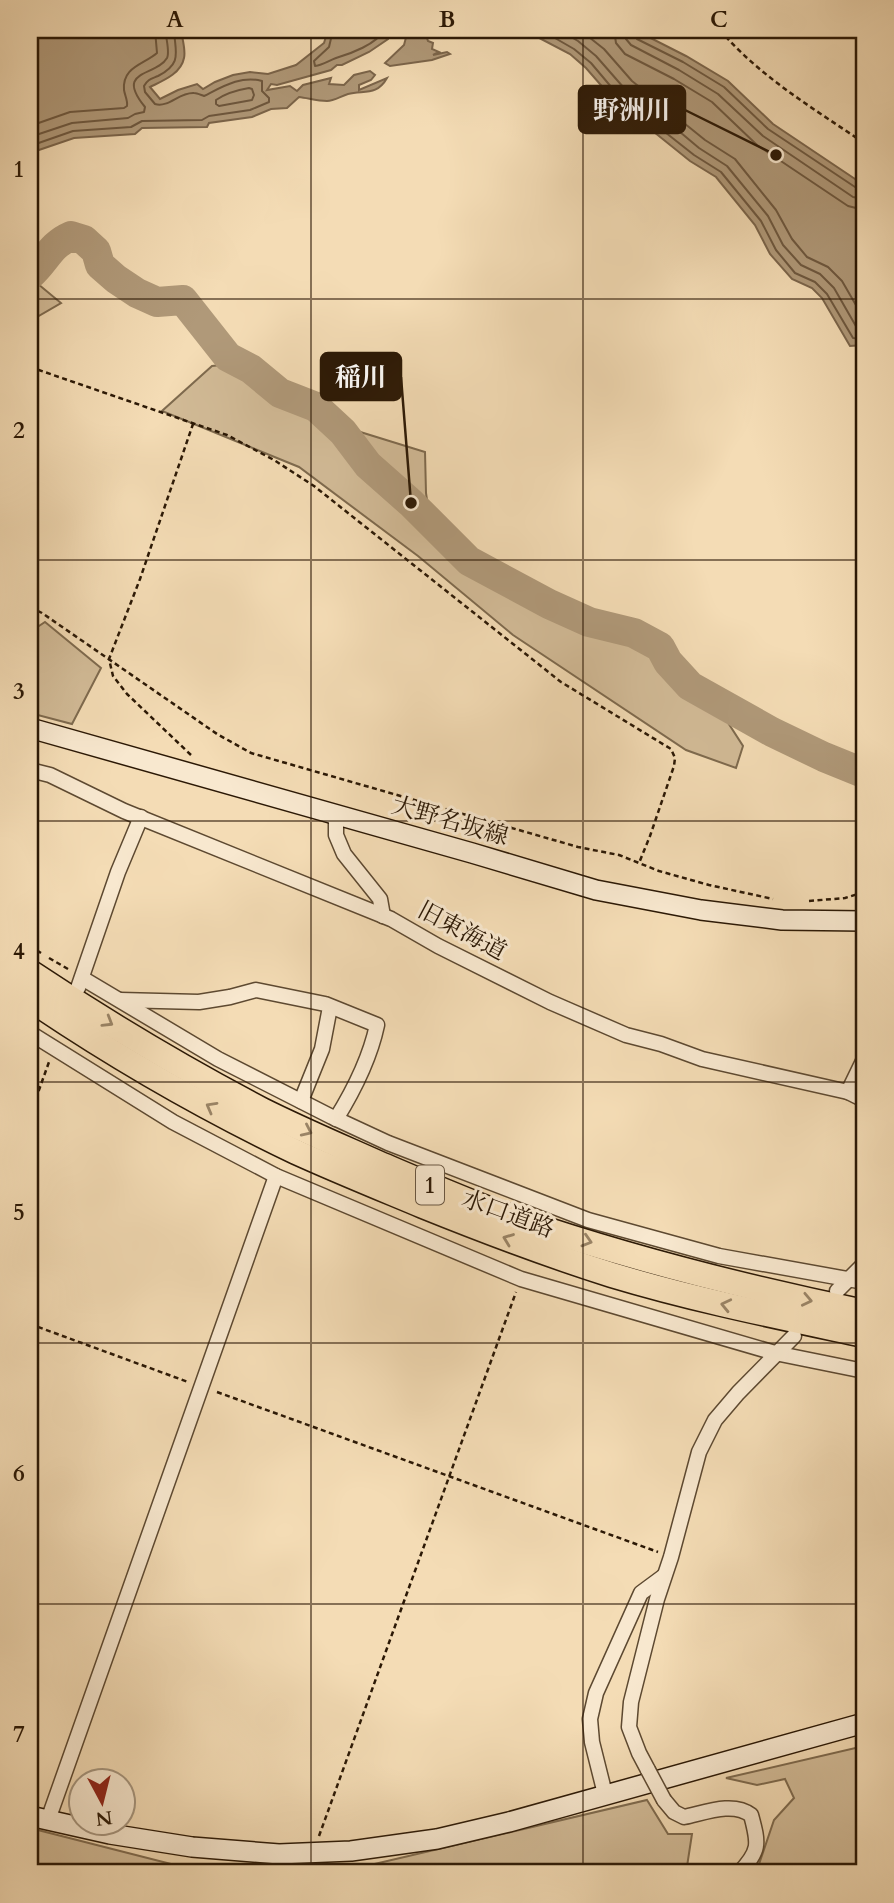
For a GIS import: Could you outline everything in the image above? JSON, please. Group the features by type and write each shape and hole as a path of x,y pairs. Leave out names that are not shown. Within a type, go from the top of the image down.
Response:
{"highway":[{"name":"水口道路","path":"30,972 83,1007 203,1078 265,1111 417,1180 520,1220 626,1253 775,1293 864,1312"},
{"name":"水口道路","path":"30,999 163,1082 296,1152 470,1225 612,1275 722,1305 864,1335"}],"main road":[{"name":"大野名坂線","path":"30,728 596,890 701,909 782,919 864,921"},
{"path":"39,1818 110,1834 192,1847 279,1854 351,1851 437,1839 509,1822 864,1724"}],"street":[{"name":"旧東海道","path":"30,770 50,775 141,817 383,916 550,1002 626,1035 662,1044 702,1059 848,1092 864,1100"},
{"path":"336,815 336,835 344,854 380,899 383,916"},
{"path":"141,817 118,872 80,983 119,1000 218,1059 336,1119 388,1143 588,1220 719,1256 864,1282"},
{"path":"119,1000 199,1002 256,990 330,1007 377,1025 372,1047 336,1119"},
{"path":"301,1101 322,1049 330,1007"},
{"path":"30,1032 173,1122 276,1175 521,1279 775,1353 864,1371"},
{"path":"54,1048 59,1033"},
{"path":"848,1092 864,1059"},
{"path":"39,1818 202,1387 276,1175"},
{"path":"837,1290 864,1264"},
{"path":"739,1873 754,1856 757,1847 751,1815 744,1810 733,1808 684,1817 674,1812 664,1800 639,1753 629,1727 631,1702 699,1452 715,1420 737,1393 794,1336"},
{"path":"605,1794 592,1742 590,1719 596,1693 641,1593 664,1576"}],"path":[{"path":"720,30 739,52 771,79 864,143"},
{"path":"30,367 227,435 274,460 304,480 561,682 671,749 675,758 674,766 639,863"},
{"path":"193,423 140,579 109,660 113,676 127,694 193,756"},
{"path":"30,607 43,613 217,734 251,753 578,847 620,855 659,871 782,902 782,919"},
{"path":"799,901 845,898 864,892"},
{"path":"30,946 80,983"},
{"path":"30,1115 54,1048"},
{"path":"318,1838 521,1279"},
{"path":"30,1324 670,1557"}],"shaded area":[{"path":"38,284 61,303 30,321 30,285"},
{"path":"258,361 312,417 425,452 426,493 432,534 503,586 650,651 723,715 743,746 736,768 686,750 513,635 418,556 299,467 162,411 212,366"},
{"path":"45,622 101,668 72,724 30,713 30,632"},
{"path":"864,1746 864,1873 756,1873 774,1820 794,1798 785,1779 757,1785 726,1778"},
{"path":"647,1800 668,1834 692,1834 686,1873 336,1873"},
{"path":"30,1828 171,1864 288,1873 30,1873"}],"water":[{"path":"30,30 181,30 185,51 182,64 170,76 150,87 160,99 197,84 203,89 233,75 250,72 268,74 296,65 324,43 328,30 392,30 388,39 342,65 277,85 271,84 267,90 290,86 297,91 303,85 331,78 329,84 344,85 354,75 370,71 375,75 371,80 359,85 359,90 387,78 374,90 348,94 330,101 299,97 287,108 271,109 252,117 209,123 207,127 142,128 135,134 74,138 30,153"},
{"path":"408,30 430,30 428,41 433,43 432,49 439,52 433,55 447,52 450,54 432,60 390,66 385,63 404,45"},
{"path":"524,30 635,30 728,81 773,124 864,185 864,345 850,346 822,298 812,288 792,279 770,254 755,225 716,177 690,161 613,99 570,54"}],"waterway":[{"path":"30,275 64,240 71,236 84,240 96,251 100,265 116,279 157,302 183,300 228,357 251,369 280,393 316,407 343,432 368,465 469,561 589,622 634,633 660,647 668,662 690,686 772,732 824,757 864,771"}],"place":[{"name":"野洲川","path":"776,155"},
{"name":"稲川","path":"411,503"}]}
